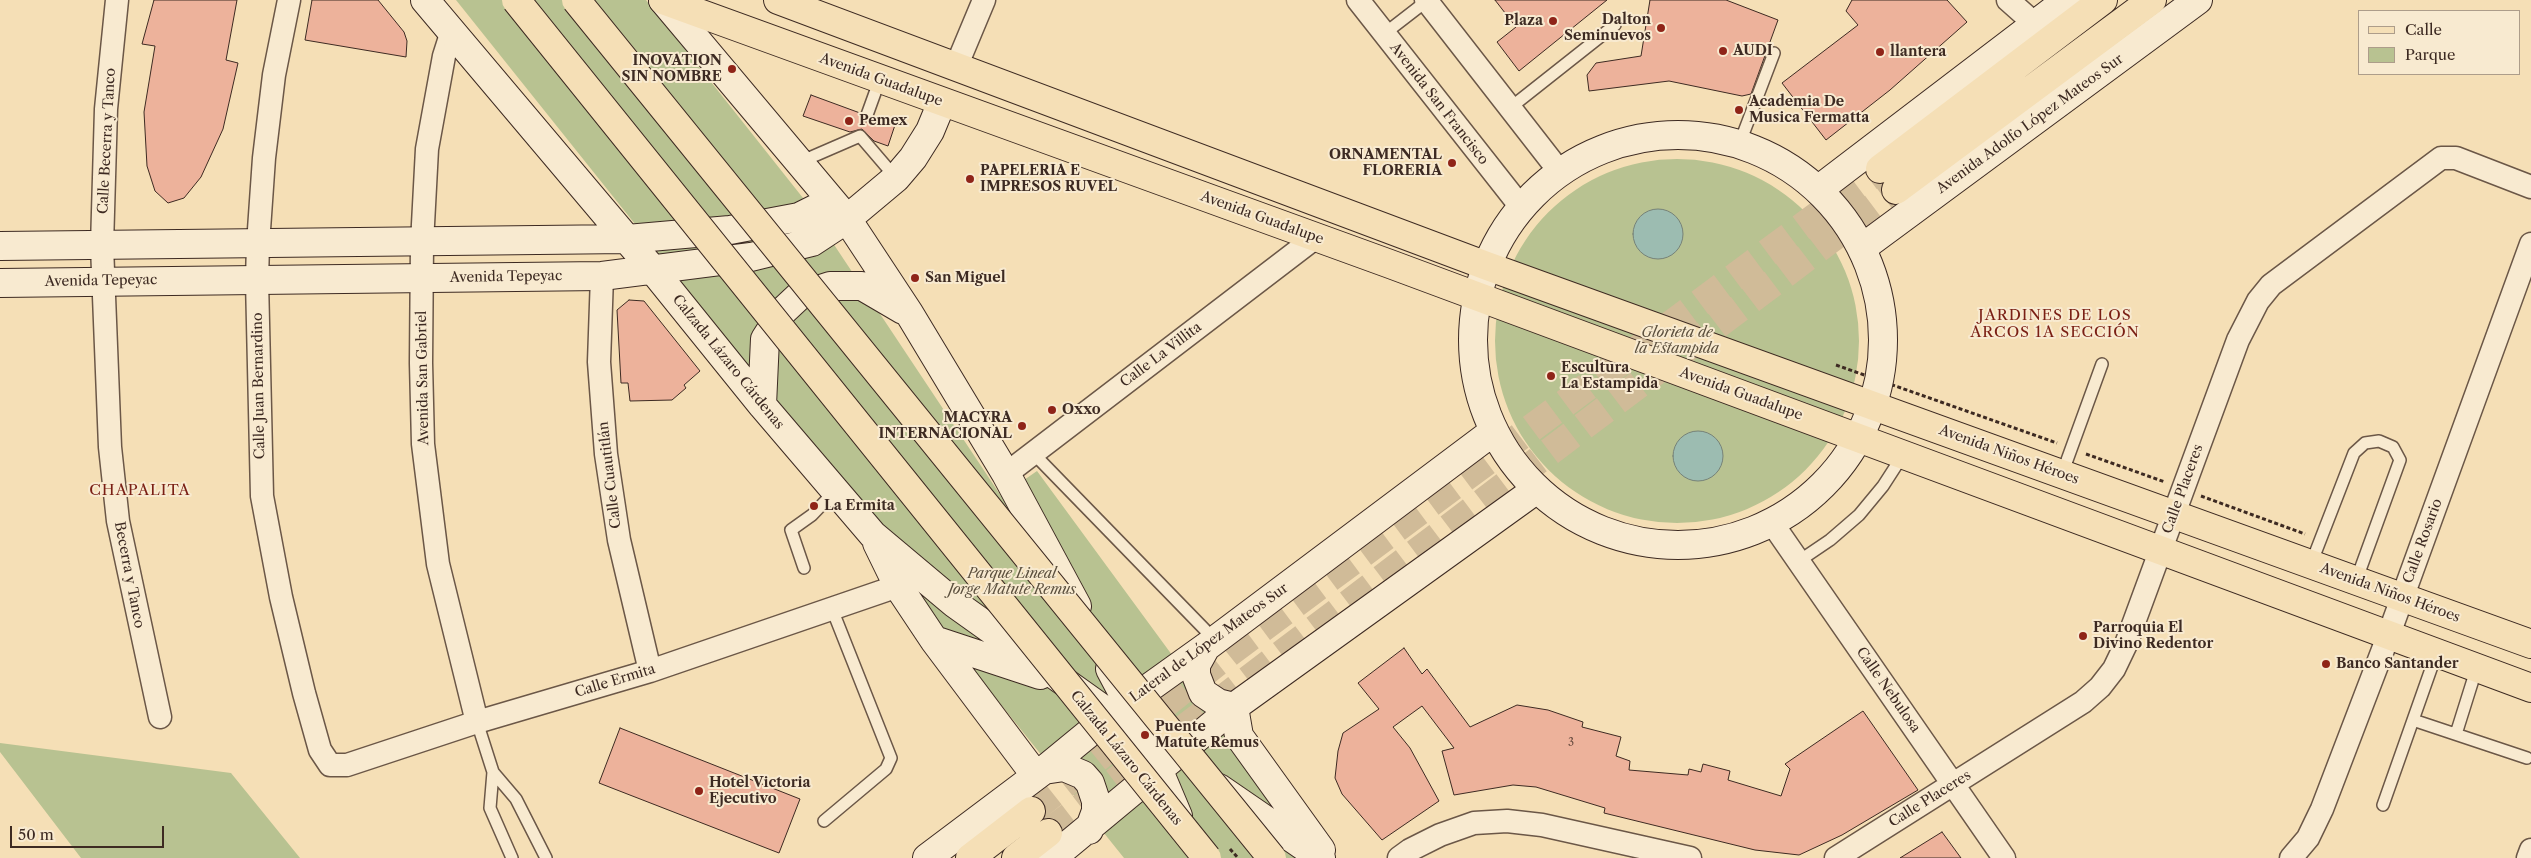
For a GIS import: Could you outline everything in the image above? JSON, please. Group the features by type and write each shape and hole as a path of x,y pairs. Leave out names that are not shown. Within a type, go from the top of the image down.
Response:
{"main road":[{"name":"Calzada Lázaro Cárdenas","path":"516,0 1206,858"},
{"path":"576,0 1272,858"},
{"name":"Avenida Guadalupe","path":"663,0 1477,296 1860,438"},
{"path":"778,0 1487,266"},
{"path":"1880,169 2104,0"},
{"name":"Avenida Adolfo López Mateos Sur","path":"1896,190 2152,0"},
{"name":"Avenida Niños Héroes","path":"1487,266 2531,644"},
{"path":"1860,438 2162,548 2531,688"},
{"path":"970,858 1031,811"},
{"path":"1016,858 1050,846"}],"street":[{"name":"Calle Becerra y Tanco","path":"103,282 102,246 106,109 118,0"},
{"name":"Calle Juan Bernardino","path":"289,0 274,75 265,149 258,244 257,280 262,496 281,597 304,692 320,750 330,765"},
{"name":"Calzada Lázaro Cárdenas","path":"425,0 653,270 762,405 873,535 954,603 1065,683 1119,709"},
{"name":"Calzada Lázaro Cárdenas","path":"663,0 839,210 909,313 1006,474 1119,709 1167,765 1321,858"},
{"path":"956,67 984,0"},
{"name":"Avenida San Francisco","path":"1358,0 1521,207"},
{"path":"1427,0 1560,172"},
{"path":"2008,0 2035,24"},
{"path":"1818,190 2067,0"},
{"name":"Avenida Adolfo López Mateos Sur","path":"1862,248 2198,0"},
{"name":"Avenida San Gabriel","path":"452,31 444,56 427,148 422,243 422,444 438,564 477,722"},
{"name":"Avenida Tepeyac","path":"0,246 422,243 626,239 730,230 839,210 896,178 923,145 942,102"},
{"path":"1657,136 1692,136 1739,145 1759,152 1790,168 1818,190 1862,248 1879,294 1884,343 1880,380 1873,405 1860,438 1843,464 1822,487 1799,507 1772,523 1739,536 1703,544 1667,545 1631,540 1597,528 1565,511 1537,488 1494,431 1479,395 1472,342 1477,296 1487,266 1496,247 1521,207 1560,172 1590,155 1622,143 1657,136"},
{"name":"Calle Placeres","path":"1836,858 2083,702 2100,687 2114,669 2126,644 2241,333 2258,300 2271,285 2441,158 2456,158 2531,187"},
{"name":"Avenida Tepeyac","path":"0,282 602,276 751,257 812,242 839,210"},
{"name":"Calle La Villita","path":"1006,474 1316,238"},
{"name":"Calle Rosario","path":"2291,858 2308,838 2322,810 2389,634 2531,244"},
{"name":"Calle Cuautitlán","path":"602,276 599,362 606,454 618,540 650,671"},
{"name":"Becerra y Tanco","path":"103,282 110,447 118,521 160,717"},
{"path":"762,405 765,339 782,310 799,296 830,286 862,286 909,313"},
{"name":"Lateral de López Mateos Sur","path":"927,858 1040,773 1119,709 1210,644 1494,431"},
{"path":"1050,846 1089,830 1234,707 1537,488"},
{"name":"Calle Nebulosa","path":"1772,523 2004,858"},
{"path":"873,535 898,586 934,640 1040,773 1064,767 1083,775 1090,783 1096,801 1096,811 1089,830"},
{"name":"Calle Ermita","path":"330,765 347,765 477,722 650,671 898,586"},
{"path":"934,640 1065,683"},
{"path":"1210,644 1196,665 1198,684 1210,699 1234,707"},
{"path":"1234,707 1240,736 1326,858"},
{"name":"Calzada Lázaro Cárdenas","path":"1167,765 1197,858"},
{"path":"1399,858 1410,850 1440,835 1474,823 1507,822 1542,825 1690,858"},
{"path":"2528,858 2531,850"}],"lane":[{"path":"1384,34 1427,0"},
{"path":"1510,108 1616,25"},
{"path":"1739,145 1774,53"},
{"path":"868,115 880,79"},
{"path":"798,163 860,136 896,178"},
{"path":"2062,474 2102,364"},
{"path":"2312,564 2354,453 2365,443 2379,441 2393,447 2400,460 2356,581"},
{"path":"1033,453 1210,644"},
{"path":"1799,561 1830,540 1859,515 1883,486 1904,454"},
{"path":"804,568 791,530 812,515 836,491"},
{"path":"824,821 886,769 891,758 832,609"},
{"path":"2382,805 2437,652"},
{"path":"2456,734 2477,667"},
{"path":"2413,720 2527,758"},
{"path":"477,722 493,772 490,808 512,858"},
{"path":"493,772 516,799 546,858"}],"green space":[{"name":"Parque Lineal Jorge Matute Remus","path":"456,0 646,0 803,198 1001,496 1037,471 1321,858 1124,858 917,600 806,438"},
{"name":"Glorieta de la Estampida","path":"1677,159 1713,162 1747,173 1763,180 1806,212 1838,255 1845,271 1856,305 1859,341 1856,377 1845,411 1838,427 1806,470 1763,502 1747,509 1713,520 1677,523 1641,520 1607,509 1591,502 1548,470 1516,427 1509,411 1498,377 1495,341 1498,305 1509,271 1516,255 1548,212 1591,180 1607,173 1641,162"},
{"path":"0,743 231,773 300,858 81,858 0,752"}],"water":[{"path":"1658,209 1667,211 1678,220 1683,234 1681,243 1672,254 1658,259 1649,257 1638,248 1633,234 1635,225 1644,214"},
{"path":"1698,431 1707,433 1718,442 1723,456 1721,465 1712,476 1698,481 1689,479 1678,470 1673,456 1675,447 1684,436"}],"building":[{"path":"154,0 237,0 226,60 238,63 223,129 201,177 184,198 168,203 155,191 147,166 144,112 155,46 142,44"},
{"path":"312,0 378,0 404,32 407,41 406,57 305,40"},
{"name":"Plaza","path":"1495,0 1607,0 1519,71 1497,42 1516,27"},
{"name":"AUDI","path":"1650,0 1726,0 1778,20 1751,94 1742,96 1669,81 1589,91 1587,75 1596,63 1641,56"},
{"path":"1852,0 1947,0 1967,22 1890,90 1826,140 1782,83 1858,25 1846,11"},
{"name":"Pemex","path":"811,95 860,113 861,119 865,122 871,121 874,118 895,125 888,146 874,141 862,129 850,132 803,116"},
{"path":"629,300 644,301 700,371 684,385 686,388 672,400 630,401 628,383 621,383 617,310"},
{"path":"1404,648 1422,674 1427,669 1470,727 1517,705 1548,710 1583,722 1582,727 1621,737 1616,756 1630,761 1629,770 1688,775 1689,769 1701,772 1703,764 1730,771 1728,780 1781,796 1790,769 1785,764 1863,711 1918,790 1842,835 1799,855 1755,850 1604,813 1605,808 1536,787 1513,785 1454,795 1442,751 1454,748 1422,706 1393,727 1410,748 1439,801 1382,840 1342,794 1335,778 1338,751 1343,733 1379,709 1358,683"},
{"name":"Hotel Victoria Ejecutivo","path":"620,728 800,799 779,853 599,783"},
{"path":"1942,832 1961,858 1900,858"}],"tunnel":[{"path":"1031,811 1229,653 1880,169"},
{"path":"1048,833 1896,190"}],"place":[{"name":"Plaza","path":"1553,21"},
{"name":"Dalton Seminuevos","path":"1661,28"},
{"name":"AUDI","path":"1723,51"},
{"name":"llantera","path":"1880,52"},
{"name":"INOVATION SIN NOMBRE","path":"732,69"},
{"name":"Academia De Musica Fermatta","path":"1739,110"},
{"name":"Pemex","path":"849,121"},
{"name":"ORNAMENTAL FLORERIA","path":"1452,163"},
{"name":"PAPELERIA E IMPRESOS RUVEL","path":"970,179"},
{"name":"San Miguel","path":"915,278"},
{"name":"Escultura La Estampida","path":"1551,376"},
{"name":"Oxxo","path":"1052,410"},
{"name":"MACYRA INTERNACIONAL","path":"1022,426"},
{"name":"La Ermita","path":"814,506"},
{"name":"Parroquia El Divino Redentor","path":"2083,636"},
{"name":"Banco Santander","path":"2326,664"},
{"name":"Puente Matute Remus","path":"1145,735"},
{"name":"Hotel Victoria Ejecutivo","path":"699,791"}],"district":[{"name":"JARDINES DE LOS ARCOS 1A SECCIÓN","path":"2055,324"},
{"name":"CHAPALITA","path":"140,491"}]}
